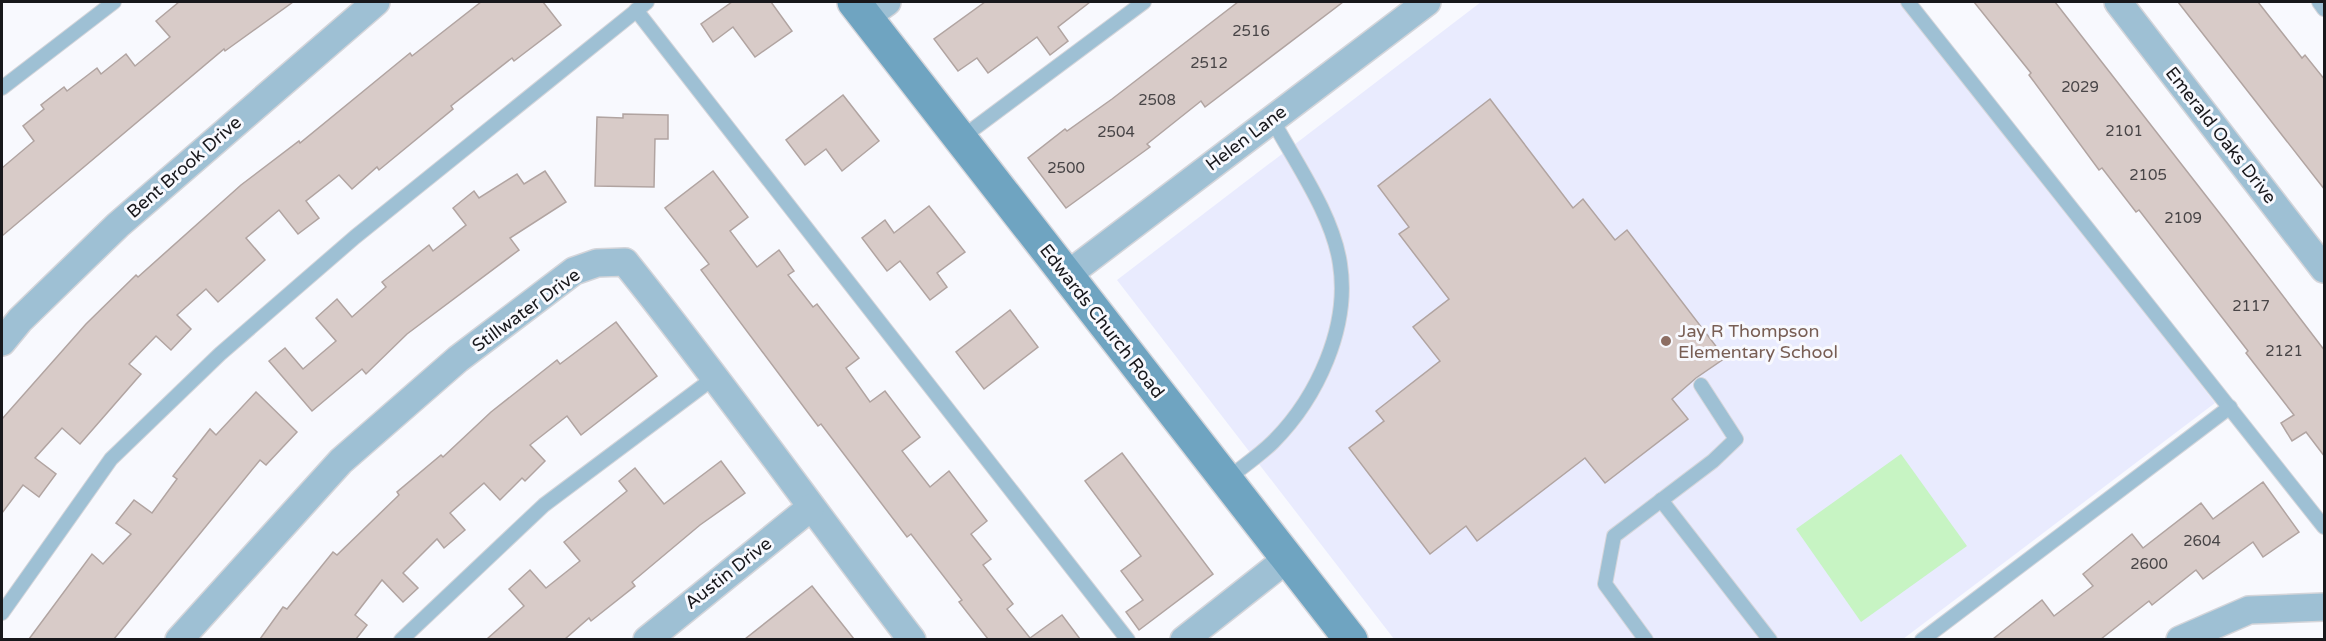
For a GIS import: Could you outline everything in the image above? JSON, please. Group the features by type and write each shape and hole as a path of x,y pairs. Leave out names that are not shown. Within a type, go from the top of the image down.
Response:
{"street":[{"name":"Bent Brook Drive","path":"2,342 20,320 118,225 376,2"},
{"name":"Helen Lane","path":"1066,276 1426,2"},
{"name":"Emerald Oaks Drive","path":"2118,2 2325,269"},
{"name":"Edwards Church Road","path":"869,7 960,139 1351,639"},
{"name":"Stillwater Drive","path":"179,639 341,461 458,358 574,271 597,263 625,262 715,377 810,508 911,639"},
{"name":"Austin Drive","path":"647,639 810,508"},
{"path":"1184,639 1288,558"},
{"path":"2180,639 2249,610 2325,607"}],"lane":[{"path":"2,88 114,2"},
{"path":"960,139 1144,2"},
{"path":"1908,2 2325,526"},
{"path":"2319,2 2325,9"},
{"path":"2,613 111,459 220,354 355,237 641,6 1128,639"},
{"path":"1227,479 1273,442 1313,393 1341,318 1340,264 1325,217 1272,119"},
{"path":"401,639 544,505 715,377"},
{"path":"1646,639 1605,584 1614,536 1713,460 1736,439 1701,385"},
{"path":"1922,639 2230,407"},
{"path":"1661,500 1770,639"}],"shaded area":[{"name":"Jay R Thompson Elementary School","path":"1481,2 1906,2 2215,403 1903,639 1394,639 1117,280"}],"green space":[{"path":"1901,454 1967,546 1861,622 1796,529"}],"building":[{"path":"179,2 293,2 225,51 224,49 2,236 2,168 34,141 23,126 44,109 41,105 64,87 67,91 97,68 101,74 126,54 135,66 170,37 156,21"},
{"path":"481,2 543,2 561,25 514,61 512,58 451,106 453,109 379,170 377,167 352,189 339,175 306,201 319,218 298,234 279,210 246,238 265,260 218,302 206,289 177,315 191,329 171,350 156,336 129,364 141,374 80,444 62,428 35,458 56,474 39,497 23,485 2,513 2,419 86,324 136,275 138,277 241,185 299,141 300,143 410,53 412,56"},
{"path":"732,2 771,2 792,31 755,57 733,27 713,42 701,24"},
{"path":"985,2 1090,2 1058,27 1068,41 1050,55 1037,37 988,73 977,58 958,71 934,39"},
{"path":"1238,2 1343,2 1205,107 1201,101 1147,144 1150,147 1066,208 1028,158 1065,129 1067,131 1112,99"},
{"path":"1974,2 2055,2 2228,224 2325,351 2325,457 2306,432 2292,441 2281,423 2294,415 2246,353 2248,351 2139,210 2136,212 2102,168 2099,170 2029,75 2031,73"},
{"path":"2178,2 2258,2 2302,58 2305,55 2325,80 2325,190"},
{"path":"843,95 879,141 842,171 826,149 805,165 786,140"},
{"path":"1490,99 1573,208 1583,199 1615,240 1627,230 1725,358 1696,378 1672,399 1688,419 1605,483 1585,458 1477,541 1466,526 1430,554 1349,448 1384,421 1376,411 1440,361 1413,327 1449,299 1399,234 1409,227 1378,186"},
{"path":"623,114 668,115 668,139 655,139 654,187 595,186 597,117 623,118"},
{"path":"545,171 566,202 510,238 519,250 407,334 366,374 362,369 312,411 269,361 285,348 303,369 336,341 316,318 337,299 352,317 386,287 382,282 429,245 433,251 466,225 453,208 474,191 479,198 517,174 524,184"},
{"path":"713,171 748,217 730,231 757,267 779,250 794,271 788,275 813,307 817,304 859,358 846,368 870,402 885,391 920,437 902,451 930,487 949,471 987,521 971,534 991,559 983,565 1013,604 1007,609 1030,638 1062,615 1080,639 988,639 959,602 962,600 911,534 907,537 821,424 818,426 701,270 709,264 665,208"},
{"path":"929,206 965,252 937,273 947,287 930,300 900,261 887,271 862,238 885,220 894,233"},
{"path":"1010,310 1038,347 984,389 956,352"},
{"path":"616,322 657,376 581,435 567,416 530,445 545,461 525,481 522,478 500,500 484,483 450,513 465,530 444,548 437,539 403,573 418,588 403,602 382,580 355,615 367,625 356,639 260,639 283,607 287,609 333,552 337,555 399,495 397,492 441,455 443,457 491,412 557,360 560,364"},
{"path":"256,392 297,432 266,465 260,460 114,639 29,639 92,554 103,564 131,534 116,523 134,500 152,513 177,479 173,476 210,429 216,435"},
{"path":"1122,453 1213,574 1139,630 1126,612 1143,600 1121,571 1141,556 1085,481"},
{"path":"721,461 745,493 700,525 632,582 635,586 591,621 589,618 565,639 487,639 524,606 509,589 530,570 546,588 580,561 564,542 627,491 619,481 635,468 664,504"},
{"path":"2263,482 2299,532 2263,557 2253,542 2203,579 2196,570 2152,605 2149,601 2101,639 1993,639 2042,600 2054,616 2093,586 2083,574 2132,534 2143,548 2201,503 2213,519"},
{"path":"812,586 854,639 745,639"}],"place":[{"name":"Jay R Thompson Elementary School","path":"1666,341"}]}
